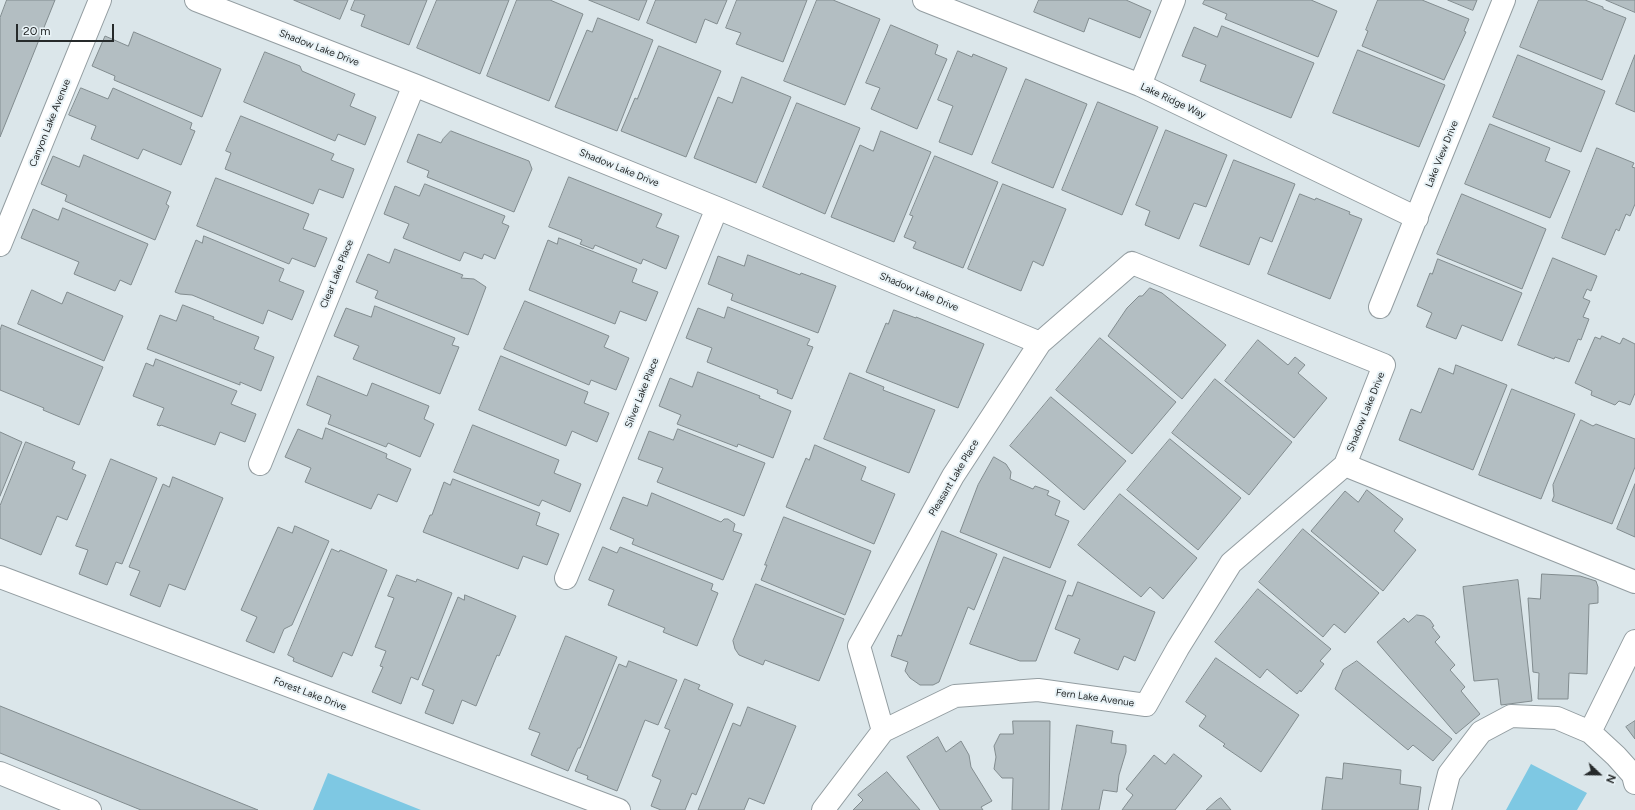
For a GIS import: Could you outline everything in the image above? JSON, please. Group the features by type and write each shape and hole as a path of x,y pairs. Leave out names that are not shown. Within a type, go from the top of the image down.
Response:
{"street":[{"name":"Canyon Lake Avenue","path":"0,245 100,0"},
{"name":"Shadow Lake Drive","path":"196,0 414,85 717,208 1040,343"},
{"name":"Lake Ridge Way","path":"924,0 1140,85 1416,218"},
{"path":"1140,85 1174,0"},
{"name":"Lake View Drive","path":"1380,307 1504,0"},
{"name":"Clear Lake Place","path":"260,464 414,85"},
{"name":"Silver Lake Place","path":"566,578 717,208"},
{"name":"Shadow Lake Drive","path":"1132,263 1384,366 1345,465 1635,582"},
{"name":"Pleasant Lake Place","path":"882,731 860,646 953,476 1040,343 1132,263"},
{"name":"Fern Lake Avenue","path":"823,810 882,731 955,696 1038,690 1146,705 1178,648 1231,563 1345,465"},
{"name":"Forest Lake Drive","path":"0,577 619,810"},
{"path":"1590,732 1635,641"},
{"path":"1440,810 1449,774 1481,732 1511,716 1557,718 1590,732 1616,756 1633,775 1635,783"},
{"path":"0,773 49,802 90,810"}],"shaded area":[{"path":"1531,764 1587,793 1577,810 1506,810"},
{"path":"328,773 421,810 313,810"}],"building":[{"path":"7,0 55,0 0,137 0,18"},
{"path":"294,0 348,0 340,19"},
{"path":"355,0 427,0 409,45 361,26 365,15 351,10"},
{"path":"437,0 509,0 480,74 417,48"},
{"path":"517,0 550,0 583,14 549,101 487,76"},
{"path":"589,0 647,0 639,20"},
{"path":"656,0 727,0 717,24 705,19 696,43 647,23"},
{"path":"737,0 807,0 783,62 736,44 741,33 726,28"},
{"path":"817,0 833,0 880,19 845,105 784,81"},
{"path":"1039,0 1126,0 1151,11 1140,38 1089,18 1084,32 1034,12"},
{"path":"1205,0 1311,0 1337,11 1318,57 1225,19 1227,14 1203,4"},
{"path":"1378,0 1422,0 1469,19 1464,31 1466,32 1444,80 1362,46 1368,31 1366,30"},
{"path":"1448,0 1477,0 1473,10"},
{"path":"1539,0 1585,0 1626,18 1602,80 1520,47"},
{"path":"1606,0 1635,0 1635,12"},
{"path":"598,18 653,40 617,131 555,107 587,30 592,32"},
{"path":"891,25 938,45 935,54 947,59 917,129 871,109 880,88 866,83"},
{"path":"1222,26 1314,63 1291,118 1200,81 1206,65 1182,56 1194,27 1217,37"},
{"path":"134,32 221,69 202,117 114,80 115,76 92,66 105,36 128,46"},
{"path":"659,46 721,71 686,157 621,131 635,98 637,99"},
{"path":"1358,50 1445,85 1419,147 1333,113"},
{"path":"958,51 972,57 973,54 1007,68 972,155 939,142 953,106 938,100"},
{"path":"265,52 300,66 302,71 355,94 350,106 376,117 365,145 338,134 335,141 244,102"},
{"path":"1518,55 1605,91 1581,152 1493,117"},
{"path":"1635,55 1635,112 1616,104"},
{"path":"742,77 791,97 756,183 694,158 718,97 732,103"},
{"path":"1026,79 1087,104 1053,188 992,163"},
{"path":"81,88 108,99 113,88 192,123 190,129 195,131 181,165 143,149 138,159 91,139 96,126 69,115"},
{"path":"1098,102 1158,127 1122,215 1062,190"},
{"path":"797,103 860,128 825,214 763,187"},
{"path":"241,116 334,154 331,160 354,169 343,198 319,189 313,204 225,169 231,153 226,151"},
{"path":"1490,124 1550,148 1545,161 1570,171 1550,218 1465,184"},
{"path":"1166,130 1227,155 1206,207 1194,203 1179,239 1145,225 1150,211 1136,205"},
{"path":"451,131 529,161 532,169 514,212 427,177 429,171 407,162 418,134 441,143"},
{"path":"881,131 931,152 894,242 831,217 860,145 873,151"},
{"path":"1597,148 1634,163 1632,167 1635,168 1635,204 1630,216 1626,214 1619,231 1616,229 1605,255 1562,238"},
{"path":"84,155 171,192 166,204 169,206 155,240 65,201 67,195 41,184 53,156 79,167"},
{"path":"935,156 998,182 963,268 913,248 916,242 904,237 913,216 910,215"},
{"path":"1234,160 1295,184 1272,242 1260,237 1249,265 1200,246"},
{"path":"569,177 662,214 656,227 679,236 666,269 643,259 641,264 595,245 593,249 580,244 582,240 549,227"},
{"path":"216,178 309,214 303,229 327,238 315,267 292,258 289,264 197,226"},
{"path":"425,184 505,216 502,223 509,226 495,259 484,254 482,259 464,252 460,261 403,238 409,224 384,214 395,186 419,196"},
{"path":"1003,184 1066,209 1043,266 1033,261 1021,291 968,269"},
{"path":"1300,194 1315,200 1316,198 1350,212 1349,214 1362,219 1330,299 1268,274"},
{"path":"1462,194 1546,229 1522,289 1437,254"},
{"path":"63,208 148,244 131,285 120,280 115,291 74,274 79,262 21,238 33,209 58,220"},
{"path":"204,236 284,269 279,281 304,291 292,320 268,310 263,324 192,295 175,292 196,240 202,243"},
{"path":"559,238 637,269 632,282 658,292 646,321 620,311 615,324 529,290 548,240 557,244"},
{"path":"395,249 463,275 461,278 474,279 486,287 468,335 375,298 378,291 356,282 368,254 389,263"},
{"path":"748,255 800,275 801,273 836,286 818,333 731,300 733,294 708,284 718,256 744,266"},
{"path":"1553,258 1597,276 1591,291 1587,289 1583,298 1590,301 1583,317 1589,319 1581,340 1578,339 1569,362 1555,357 1554,359 1518,345"},
{"path":"1438,259 1522,293 1502,341 1462,325 1456,339 1426,327 1432,313 1417,306 1430,273 1432,274"},
{"path":"1150,288 1162,293 1226,345 1182,399 1108,336 1127,308"},
{"path":"32,290 62,304 67,292 123,316 104,361 18,324"},
{"path":"525,301 609,336 604,347 629,358 616,390 591,380 589,385 504,349"},
{"path":"183,305 214,317 213,319 259,337 254,349 274,357 261,391 240,382 240,385 147,349 160,315 176,321"},
{"path":"375,306 455,338 452,345 459,347 440,394 353,359 359,346 334,336 346,308 371,317"},
{"path":"728,307 810,339 807,345 813,347 792,399 777,393 778,390 707,362 712,348 686,338 698,308 724,318"},
{"path":"894,310 916,317 984,344 958,408 866,372 886,323 888,324"},
{"path":"2,325 103,367 79,425 43,410 44,408 0,390 0,331"},
{"path":"1602,336 1620,344 1623,338 1635,344 1635,393 1630,405 1619,401 1615,405 1591,395 1592,391 1575,383 1595,337 1600,339"},
{"path":"1100,338 1176,402 1132,454 1056,390"},
{"path":"1258,340 1288,365 1295,357 1305,365 1298,373 1327,398 1294,438 1225,381"},
{"path":"501,356 588,392 584,403 609,413 597,442 572,431 566,446 479,410"},
{"path":"156,359 237,391 231,404 256,414 245,442 220,432 215,445 161,425 157,425 164,408 133,396 146,363 153,366"},
{"path":"1456,365 1507,385 1473,470 1399,440 1411,409 1421,413 1439,368 1453,374"},
{"path":"698,372 760,396 759,398 791,411 773,458 738,444 737,447 677,424 681,415 659,406 670,378 692,387"},
{"path":"850,373 884,387 883,390 935,410 909,473 824,439"},
{"path":"318,376 367,396 372,383 429,406 424,419 434,424 420,457 388,443 386,447 328,424 331,415 307,405"},
{"path":"1215,379 1292,442 1249,495 1172,433"},
{"path":"1512,389 1575,414 1541,499 1479,475"},
{"path":"1051,397 1126,461 1084,510 1010,446"},
{"path":"1581,420 1593,426 1596,424 1635,439 1635,467 1612,524 1552,501 1554,496 1553,485"},
{"path":"473,425 559,460 554,473 581,484 570,512 542,500 539,506 454,472"},
{"path":"326,428 387,454 386,458 411,469 397,502 378,494 371,509 305,482 311,468 285,457 298,429 322,439"},
{"path":"678,429 765,463 744,516 657,482 663,468 638,459 649,431 673,440"},
{"path":"0,432 22,442 0,496"},
{"path":"1170,439 1241,498 1198,550 1127,490"},
{"path":"26,442 75,462 72,469 86,475 67,520 57,516 41,555 0,538 0,506"},
{"path":"815,445 866,467 861,480 895,494 874,544 786,507 806,458 809,460"},
{"path":"994,457 1006,464 1011,472 1010,479 1033,489 1035,486 1049,491 1047,495 1060,501 1055,515 1069,521 1050,568 960,532 978,485"},
{"path":"111,459 157,478 122,564 116,562 107,585 79,574 88,550 76,546"},
{"path":"173,477 223,498 185,590 169,584 160,607 130,595 140,571 129,567 163,484 169,487"},
{"path":"453,479 540,513 536,525 559,534 547,565 523,556 518,569 423,532 430,515 432,515 444,482 450,485"},
{"path":"1635,484 1635,537 1617,529"},
{"path":"1367,490 1403,519 1394,531 1416,550 1383,591 1311,531 1345,491 1358,502"},
{"path":"652,493 721,522 724,519 728,519 735,524 733,531 742,534 723,580 632,544 634,539 610,529 623,497 647,506"},
{"path":"1120,494 1197,558 1163,599 1150,587 1141,597 1078,545"},
{"path":"784,517 871,551 845,615 761,580 767,565 765,565"},
{"path":"295,526 329,541 292,625 284,629 274,653 246,641 257,617 241,610 278,527 292,533"},
{"path":"1303,529 1379,593 1345,633 1334,624 1323,637 1259,582"},
{"path":"942,531 997,554 974,610 968,607 939,682 933,685 920,685 910,678 905,671 908,662 891,656 898,635 901,636"},
{"path":"603,547 617,553 620,547 713,584 711,590 718,593 697,646 663,632 665,628 608,605 614,590 589,580"},
{"path":"332,549 339,552 340,550 387,570 352,656 343,652 332,677 293,661 294,658 288,655"},
{"path":"1004,557 1066,581 1036,661 1020,661 970,644"},
{"path":"1542,574 1580,576 1596,581 1598,587 1598,603 1589,604 1587,674 1569,673 1568,699 1538,699 1539,673 1533,672 1528,598 1540,599"},
{"path":"397,575 416,582 417,579 452,593 418,680 411,677 401,704 372,692 383,667 380,666 386,651 375,647 394,598 388,596"},
{"path":"1518,580 1532,701 1501,705 1498,679 1474,681 1463,587"},
{"path":"1078,582 1155,612 1135,661 1124,656 1118,670 1074,653 1080,639 1055,629 1068,595 1072,596"},
{"path":"756,584 844,619 819,681 765,660 763,665 739,655 735,649 733,641"},
{"path":"1258,589 1331,649 1320,661 1324,664 1301,692 1300,690 1297,694 1267,669 1260,678 1215,642"},
{"path":"465,595 516,616 499,656 497,655 476,706 462,700 453,724 425,713 434,690 422,685 458,597 464,600"},
{"path":"1417,615 1424,616 1430,620 1434,626 1432,627 1440,637 1435,642 1455,665 1450,670 1465,687 1461,691 1480,714 1456,734 1377,642 1404,618 1408,622"},
{"path":"566,636 617,657 580,748 578,748 568,771 531,755 540,733 529,729"},
{"path":"1216,658 1299,715 1261,772 1223,746 1225,744 1199,726 1206,716 1186,702"},
{"path":"629,661 677,680 658,725 645,720 617,791 587,779 588,776 575,771 619,664 626,667"},
{"path":"1357,661 1452,739 1433,761 1413,745 1408,750 1335,689 1343,670"},
{"path":"685,679 700,685 698,689 733,704 696,795 692,793 685,810 661,810 651,806 661,780 652,776 670,730 665,728"},
{"path":"0,706 258,810 141,810 0,753"},
{"path":"748,707 796,726 764,804 749,798 744,810 698,810 733,723 740,726"},
{"path":"1013,721 1050,721 1049,810 1012,810 1013,778 1002,778 994,769 996,757 994,746 1000,734 1013,734"},
{"path":"1635,721 1635,739 1626,727"},
{"path":"1077,725 1113,731 1111,743 1126,745 1126,752 1119,775 1117,792 1103,790 1099,810 1062,810"},
{"path":"938,737 946,752 961,741 969,755 971,767 992,801 981,807 983,810 940,810 907,757"},
{"path":"1174,754 1202,776 1175,810 1122,810 1133,795 1126,789 1154,755 1165,764"},
{"path":"1344,763 1401,770 1400,784 1421,787 1418,810 1322,810 1326,777 1342,779"},
{"path":"887,772 920,810 853,810 863,800 858,795"},
{"path":"1221,798 1231,810 1206,810 1217,800"}]}
